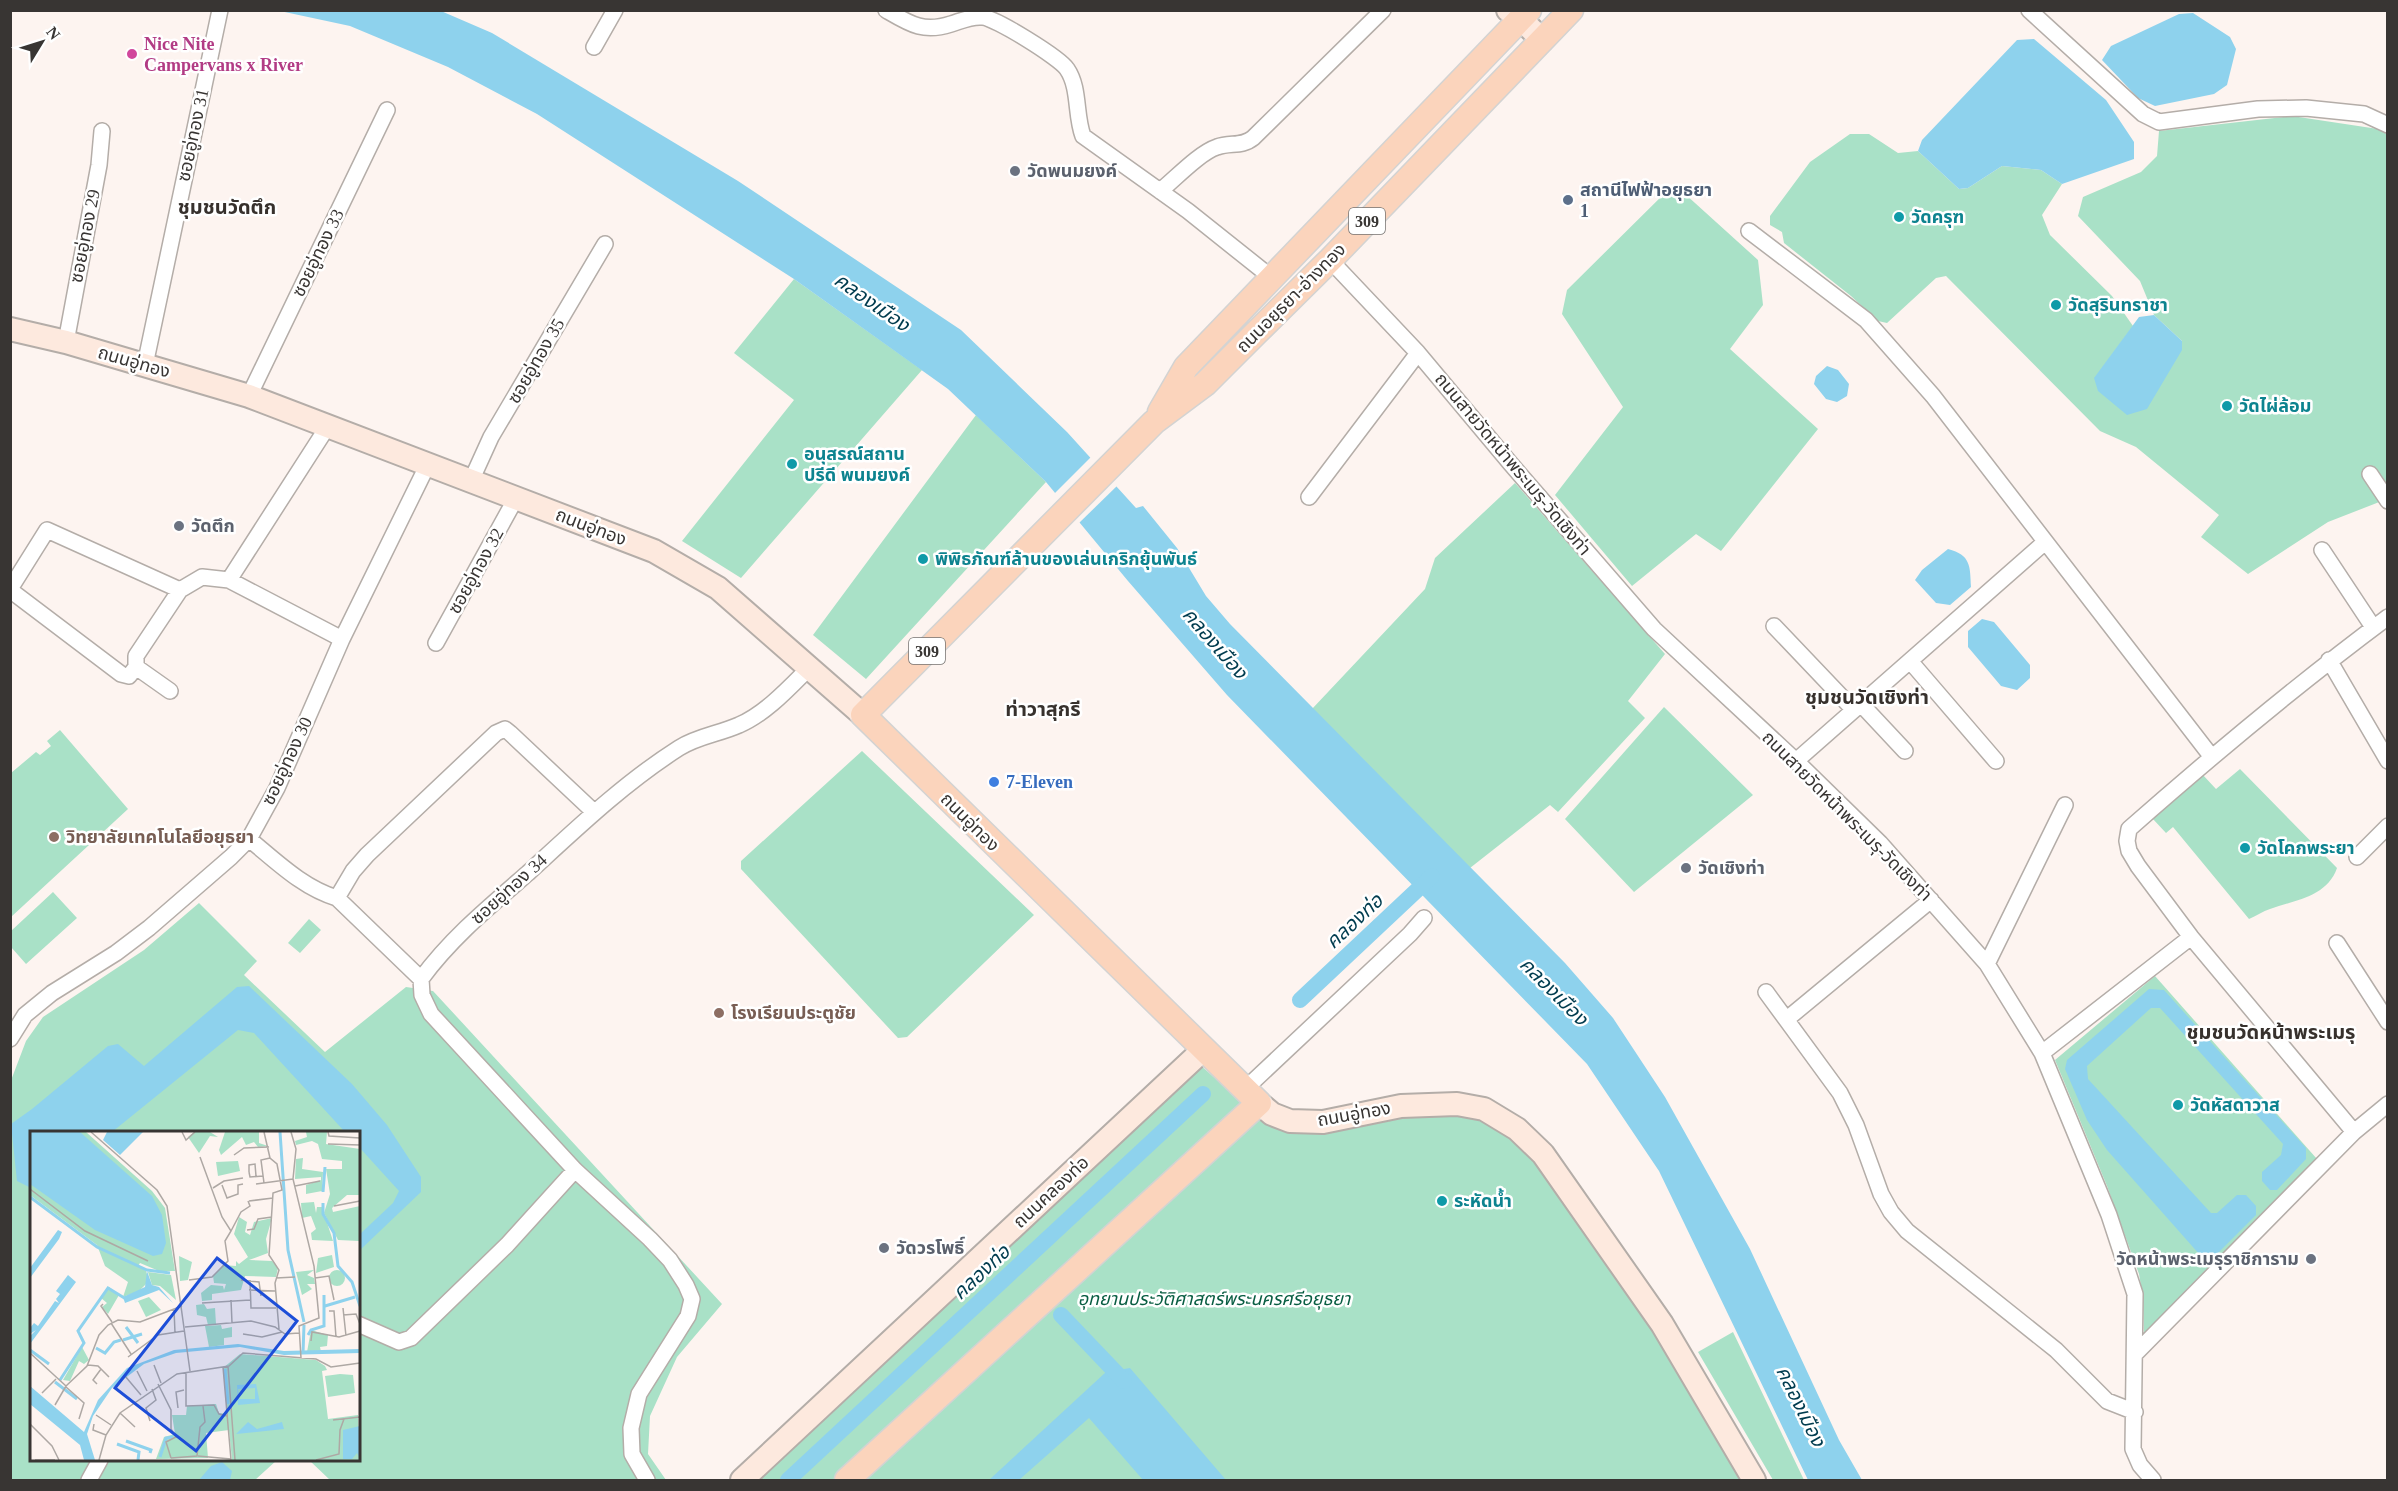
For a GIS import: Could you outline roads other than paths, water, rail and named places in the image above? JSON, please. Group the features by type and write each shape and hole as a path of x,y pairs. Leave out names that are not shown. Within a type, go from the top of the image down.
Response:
{"main road":[{"name":"ถนนอยุธยา-อ่างทอง","path":"863,715 1154,422 1205,384 1330,260 1571,10"},
{"name":"ถนนอยุธยา-อ่างทอง","path":"1154,422 1186,367 1519,13"},
{"path":"1519,13 1542,40"},
{"name":"ถนนอู่ทอง","path":"10,329 66,342 249,396 654,551 718,588 863,715 1203,1050 1272,1114 1290,1121 1323,1122 1401,1106 1457,1104 1484,1109 1517,1129 1543,1154 1662,1324 1754,1480"},
{"name":"ถนนคลองท่อ","path":"741,1480 1203,1050"},
{"path":"847,1480 1252,1097"}],"street":[{"name":"ซอยอู่ทอง 31","path":"145,365 220,10"},
{"path":"594,47 615,10"},
{"path":"886,10 910,24 924,28 938,28 967,14 990,18 1058,59 1067,68 1073,82 1083,136 1160,191 1272,278"},
{"path":"1160,191 1209,151 1223,145 1247,143 1383,10"},
{"path":"2029,10 2143,114 2159,122 2258,108 2306,108 2364,114 2388,125"},
{"name":"ซอยอู่ทอง 33","path":"249,396 387,110"},
{"name":"ซอยอู่ทอง 29","path":"66,342 99,165 102,131"},
{"path":"1749,231 1866,320 1934,396 2211,756"},
{"name":"ซอยอู่ทอง 35","path":"471,481 492,437 605,244"},
{"name":"ถนนสายวัดหน้าพระเมรุ-วัดเชิงท่า","path":"1330,260 1418,353 1654,629 1880,843 1987,964 2042,1053 2109,1215 2135,1294 2133,1449 2140,1465 2153,1480"},
{"path":"1309,497 1418,353"},
{"path":"229,580 328,426"},
{"name":"ซอยอู่ทอง 30","path":"10,1040 25,1015 52,993 116,953 149,928 249,839 277,788 342,639 428,464"},
{"path":"2370,474 2388,501"},
{"name":"ซอยอู่ทอง 32","path":"436,643 516,498"},
{"path":"180,590 47,530 10,590 121,674 129,676 136,667 136,656 180,590 202,577 229,580 342,639"},
{"path":"1796,761 2045,542"},
{"path":"2322,550 2373,627"},
{"path":"2354,1132 2192,938 2138,866 2129,851 2127,841 2129,829 2211,756 2329,660 2388,617"},
{"path":"1774,626 1905,751"},
{"path":"2329,660 2388,761"},
{"path":"1910,662 1996,761"},
{"path":"136,667 170,691"},
{"name":"ซอยอู่ทอง 34","path":"421,979 454,939 594,812 681,746 747,721 786,691 809,669"},
{"path":"337,898 352,871 367,855 501,730 505,729 510,733 594,812"},
{"path":"1987,964 2065,806"},
{"path":"2357,857 2388,826"},
{"path":"249,839 307,884 321,893 337,898 421,979 423,996 431,1014 575,1170 670,1260 686,1285 692,1299 688,1316 639,1394 630,1428 632,1454 647,1480"},
{"path":"1787,1019 1931,900"},
{"path":"1252,1097 1424,918"},
{"path":"2042,1053 2192,938"},
{"path":"2337,943 2388,1022"},
{"path":"1766,992 1840,1093 1856,1125 1881,1194 1891,1212 1907,1231 2056,1350 2108,1401 2135,1412"},
{"path":"2136,1353 2354,1132 2388,1104"},
{"path":"360,1325 399,1342 411,1338 514,1238 575,1170"},
{"path":"89,1480 99,1461"}],"water":[{"name":"คลองเมือง","path":"280,11 441,11 492,33 738,181 961,330 1067,432 1136,508 1143,506 1177,548 1206,596 1230,624 1565,963 1613,1018 1665,1097 1750,1249 1839,1440 1862,1480 1808,1480 1659,1171 1587,1064 1227,695 1046,482 948,389 794,279 537,114 448,67 350,26"},
{"path":"2193,13 2230,37 2236,49 2227,85 2214,94 2155,106 2138,98 2102,60 2111,46 2179,14"},
{"path":"2034,39 2106,100 2134,142 2134,159 2062,184 2041,170 2002,166 1968,188 1959,189 1918,151 1922,140 2017,40"},
{"path":"2154,315 2182,341 2182,350 2147,409 2127,415 2098,391 2094,378 2139,317"},
{"path":"1827,366 1838,370 1849,384 1847,396 1837,402 1826,399 1814,384 1816,376"},
{"path":"1948,549 1956,551 1968,562 1971,587 1950,605 1936,603 1915,580 1922,570"},
{"path":"1982,619 1994,622 2030,665 2030,678 2017,690 2001,686 1968,647 1968,631"},
{"path":"249,986 352,1084 387,1125 421,1177 421,1192 360,1250 360,1234 393,1203 399,1191 360,1148 360,1131 344,1131 254,1033 238,1030 113,1131 30,1131 30,1188 17,1181 11,1124 108,1046 118,1044 144,1066 237,987"},
{"path":"2149,989 2164,990 2306,1148 2306,1159 2277,1190 2270,1190 2262,1181 2262,1172 2281,1155 2283,1144 2160,1008 2151,1008 2087,1066 2088,1079 2211,1213 2217,1213 2237,1195 2246,1195 2256,1206 2256,1215 2215,1256 2200,1255 2107,1150 2087,1120 2065,1069 2067,1060"},
{"path":"1130,1368 1226,1480 1143,1480 1089,1418 1019,1480 989,1480 1106,1372"},
{"path":"222,1462 232,1471 230,1480 199,1480 211,1466"}],"waterway":[{"name":"คลองท่อ","path":"1300,1000 1432,876"},
{"name":"คลองท่อ","path":"788,1480 1203,1094"},
{"path":"1061,1315 1124,1381"}],"place":[{"name":"Nice Nite Campervans x River","path":"132,54"},
{"name":"วัดพนมยงค์","path":"1015,171"},
{"name":"สถานีไฟฟ้าอยุธยา 1","path":"1568,200"},
{"name":"วัดครุฑ","path":"1899,217"},
{"name":"วัดสุรินทราชา","path":"2056,305"},
{"name":"วัดไผ่ล้อม","path":"2227,406"},
{"name":"อนุสรณ์สถาน ปรีดี พนมยงค์","path":"792,464"},
{"name":"วัดตึก","path":"179,526"},
{"name":"พิพิธภัณฑ์ล้านของเล่นเกริกยุ้นพันธ์","path":"923,559"},
{"name":"7-Eleven","path":"994,782"},
{"name":"วิทยาลัยเทคโนโลยีอยุธยา","path":"54,837"},
{"name":"วัดโคกพระยา","path":"2245,848"},
{"name":"วัดเชิงท่า","path":"1686,868"},
{"name":"โรงเรียนประตูชัย","path":"719,1013"},
{"name":"วัดหัสดาวาส","path":"2178,1105"},
{"name":"ระหัดน้ำ","path":"1442,1201"},
{"name":"วัดวรโพธิ์","path":"884,1248"},
{"name":"วัดหน้าพระเมรุราชิการาม","path":"2311,1259"}],"district":[{"name":"ชุมชนวัดตึก","path":"227,207"},
{"name":"ชุมชนวัดเชิงท่า","path":"1867,697"},
{"name":"ท่าวาสุกรี","path":"1043,709"},
{"name":"ชุมชนวัดหน้าพระเมรุ","path":"2271,1032"}],"park label":[{"name":"อุทยานประวัติศาสตร์พระนครศรีอยุธยา","path":"1214,1299"}]}
